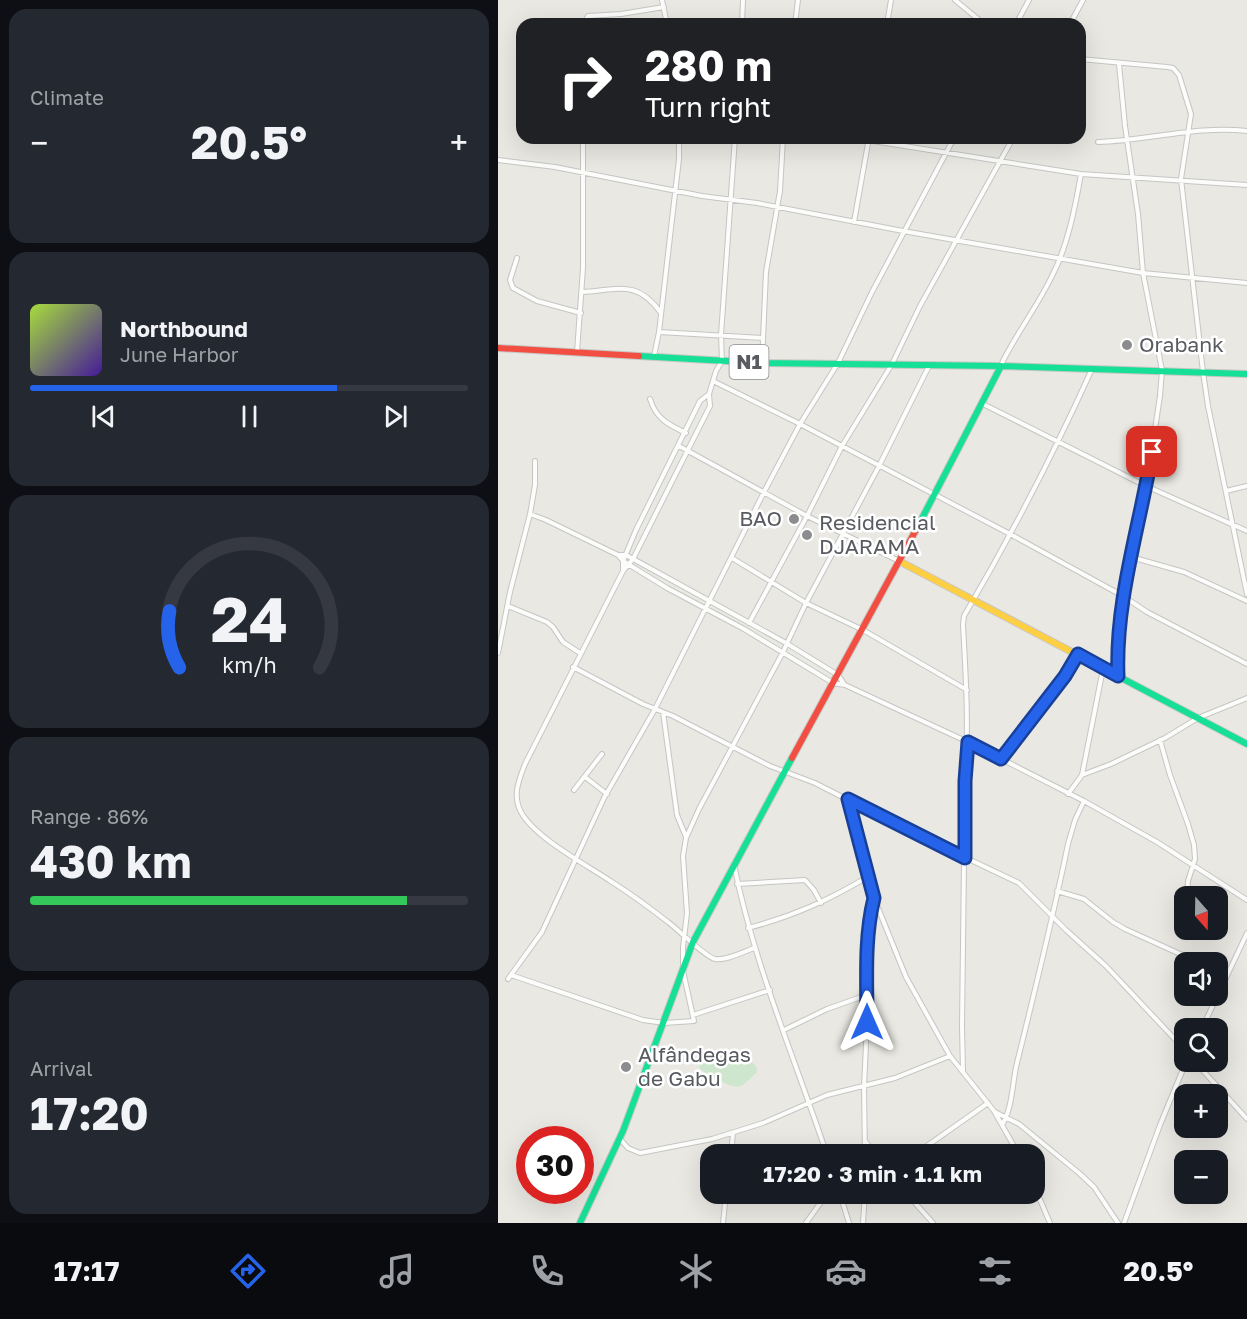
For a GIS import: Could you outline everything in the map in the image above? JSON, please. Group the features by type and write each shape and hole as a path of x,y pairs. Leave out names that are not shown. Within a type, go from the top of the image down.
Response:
{"main road":[{"name":"N1","path":"498,348 762,363 1093,368 1247,374"},
{"path":"580,1223 620,1139 693,942 900,561 1000,366"},
{"path":"900,561 1247,744"}],"street":[{"path":"662,0 667,18"},
{"path":"742,18 743,0"},
{"path":"796,18 798,0"},
{"path":"888,18 891,0"},
{"path":"955,0 977,18"},
{"path":"1019,18 1029,0"},
{"path":"1073,18 1083,0"},
{"path":"587,18 594,15 621,14 664,7"},
{"path":"1086,61 1167,67 1178,72 1191,114 1181,179 1203,372 1247,594"},
{"path":"1118,676 1117,655 1123,596 1146,486 1162,370 1143,273 1119,64"},
{"path":"1098,142 1187,131 1247,130"},
{"path":"577,352 582,292 584,144"},
{"path":"654,356 659,332 679,144"},
{"path":"735,144 721,335 722,361 709,394 710,406 633,559 623,571 580,653 525,764 516,797 521,811 531,825 575,859 621,887 684,934 707,956 720,959 754,948"},
{"path":"762,363 766,272 778,206 783,144"},
{"path":"854,222 868,144"},
{"path":"896,144 1081,174 1247,185"},
{"path":"507,979 542,932 607,794 655,709 764,492 800,424 838,363 903,231 951,144"},
{"path":"749,623 842,446 892,364 911,323 1009,144"},
{"path":"498,160 778,206 903,231 1143,273 1247,283"},
{"path":"1000,366 1060,259 1081,174"},
{"path":"517,258 510,280 513,288 537,301 581,313"},
{"path":"582,292 621,288 638,290 650,298 661,313"},
{"path":"659,332 763,338"},
{"path":"511,975 643,1020 664,1023 694,1020 683,971 687,913 683,856 686,838 929,366"},
{"path":"963,1071 965,781 968,742 964,616 1010,534 1093,368"},
{"path":"713,381 1010,534 1123,596 1147,612 1247,664"},
{"path":"623,571 623,561 700,401 709,394"},
{"path":"650,399 654,411 664,422 686,433"},
{"path":"982,404 1146,486 1247,531"},
{"path":"679,446 807,516 900,561"},
{"path":"498,653 513,577 530,514 536,461"},
{"path":"1226,491 1247,486"},
{"path":"530,514 618,555 623,561 833,683 845,685 968,742 1084,801 1157,842 1247,900"},
{"path":"618,555 626,555 786,643 838,675 845,685"},
{"path":"1131,557 1184,572 1247,601"},
{"path":"732,558 806,603 863,630 967,690"},
{"path":"508,606 547,622 563,642 580,653"},
{"path":"1001,759 1065,676 1078,654"},
{"path":"573,668 770,766 848,799 1019,883 1106,966 1174,1038"},
{"path":"1068,794 1082,775 1104,668"},
{"path":"1082,775 1111,764 1160,740 1198,718 1247,698"},
{"path":"663,712 677,815 686,838"},
{"path":"1160,740 1191,835 1195,860 1187,886"},
{"path":"574,790 602,754"},
{"path":"585,777 607,794"},
{"path":"848,799 874,898 906,977 950,1056 988,1103 1013,1144"},
{"path":"1002,1126 1007,1117 1071,833 1084,801"},
{"path":"734,864 754,948 823,1144"},
{"path":"748,928 822,903 869,876"},
{"path":"738,884 805,880 822,903"},
{"path":"1057,891 1084,899 1125,929 1176,952"},
{"path":"867,1144 865,1141 864,1087 868,944 870,913 874,898"},
{"path":"1228,974 1247,933"},
{"path":"693,1015 770,990"},
{"path":"784,1030 826,1010 867,995"},
{"path":"620,1139 633,1152 640,1153 696,1143 786,1115 827,1095 895,1078 950,1056"},
{"path":"1124,1223 1182,1072"},
{"path":"1204,1072 1247,1119"},
{"path":"930,1144 988,1103"},
{"path":"994,1112 1007,1117 1094,1187 1118,1223"},
{"path":"732,1144 733,1133"},
{"path":"723,1223 725,1204"},
{"path":"806,1223 820,1204"},
{"path":"843,1204 849,1223"},
{"path":"863,1223 864,1204"},
{"path":"916,1204 933,1223"},
{"path":"1042,1204 1050,1223"}],"green space":[{"path":"713,1055 748,1059 756,1066 757,1072 741,1086 726,1084 700,1069 699,1058"}],"traffic: fast":[{"path":"639,356 762,363 1001,366 1247,374"},
{"path":"917,528 1001,366"},
{"path":"1072,652 1247,744"},
{"path":"580,1223 623,1131 693,942 792,758"}],"traffic: slow":[{"path":"899,561 1072,652"}],"traffic: jam":[{"path":"498,348 639,356"},
{"path":"792,758 917,528"}],"place":[{"name":"Orabank","path":"1127,345"},
{"name":"BAO","path":"794,519"},
{"name":"Residencial DJARAMA","path":"807,535"},
{"name":"Alfândegas de Gabu","path":"626,1067"}],"route":[{"path":"867,1022 868,944 870,913 874,898 848,799 965,858 965,781 968,742 1001,759 1065,676 1078,654 1118,676 1117,655 1123,596 1152,452"}]}
